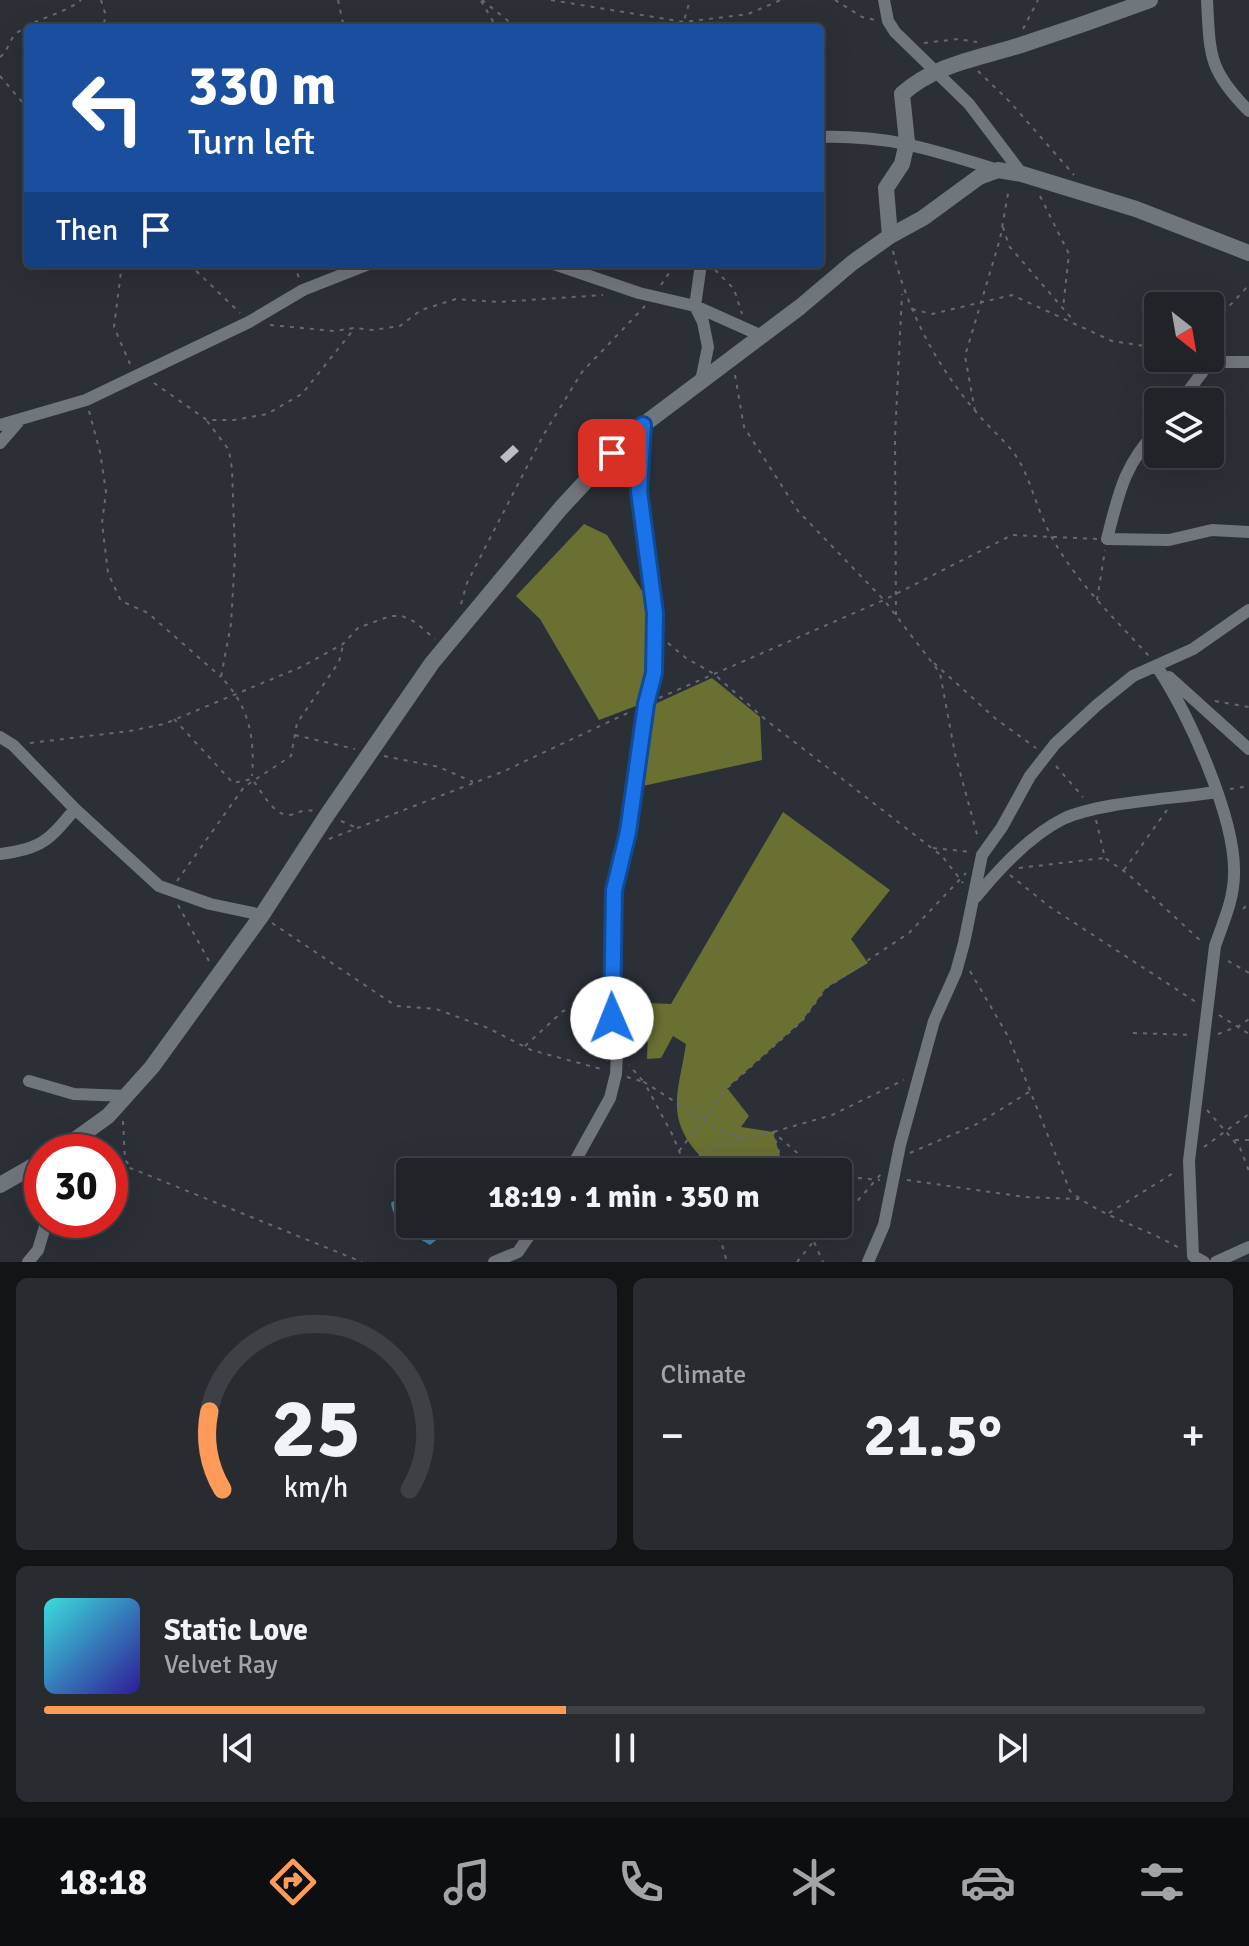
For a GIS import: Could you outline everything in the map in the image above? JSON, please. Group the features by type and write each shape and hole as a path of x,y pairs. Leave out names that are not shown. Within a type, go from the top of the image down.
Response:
{"street":[{"path":"884,0 888,21 907,45 969,104 1016,174"},
{"path":"890,236 886,188 902,164 907,142 902,94 916,81 966,60 1017,47 1150,0"},
{"path":"1207,0 1212,63 1226,86 1249,111"},
{"path":"824,137 907,142 1136,209 1249,253"},
{"path":"87,1134 127,1096 166,1050 262,915 444,646 612,453 643,425 890,236 923,218 979,177 1016,174"},
{"path":"0,425 86,400 249,322 303,290 359,268"},
{"path":"566,268 653,297 695,306 762,336"},
{"path":"700,268 695,306 703,322 708,347 701,381"},
{"path":"1224,362 1249,362"},
{"path":"0,443 20,421"},
{"path":"577,1158 610,1098 616,1074 617,1052 610,1000 614,890 628,832 646,704 654,673 655,613 638,473 643,425"},
{"path":"1144,443 1136,451 1124,477 1107,539 1169,540 1212,530 1249,532"},
{"path":"868,1262 884,1225 934,1021 956,972 982,855 1002,827 1030,776 1055,744 1133,676 1157,667 1224,630 1249,610"},
{"path":"1157,667 1249,749"},
{"path":"1157,667 1173,690 1216,792 1232,844 1235,876 1215,946 1189,1161 1199,1259"},
{"path":"0,737 13,745 75,809 128,854 150,880 172,892 262,915"},
{"path":"971,902 1030,843 1062,820 1091,810 1216,792"},
{"path":"0,854 27,851 48,841 75,809"},
{"path":"29,1081 74,1094 127,1096"},
{"path":"0,1185 24,1171"},
{"path":"28,1262 38,1250 42,1238"},
{"path":"494,1262 518,1252 528,1238"},
{"path":"1216,1262 1249,1247"}],"path":[{"path":"38,24 81,0"},
{"path":"101,0 104,24"},
{"path":"338,0 343,24"},
{"path":"481,0 495,24"},
{"path":"481,0 512,24"},
{"path":"551,0 684,22 748,14 781,0"},
{"path":"684,22 690,0"},
{"path":"835,0 862,17 888,21"},
{"path":"1017,47 1028,16 1038,0"},
{"path":"0,57 7,52 14,35 24,30"},
{"path":"907,45 958,39 987,43"},
{"path":"966,60 1009,101 1077,179"},
{"path":"0,76 24,104"},
{"path":"975,412 965,356 1016,174"},
{"path":"1016,174 1069,254 1063,308"},
{"path":"1002,226 1009,246 1075,322"},
{"path":"890,236 903,291 925,338 975,412 1018,459 1050,535 1097,600 1157,667"},
{"path":"121,268 114,327 131,366 207,420 229,450 235,555 231,624 221,677"},
{"path":"193,268 249,322 334,331 400,326 421,310 456,299 498,302 610,294"},
{"path":"295,268 303,290"},
{"path":"460,610 467,583 488,542 544,434 582,372 653,297 672,268"},
{"path":"712,268 734,289 745,327"},
{"path":"1224,312 1238,300 1249,284"},
{"path":"896,616 893,595 895,437 903,291"},
{"path":"911,309 932,314 1012,295 1112,341 1144,346"},
{"path":"207,420 234,420 277,411 302,394 354,328"},
{"path":"731,360 744,427 798,511 884,600 940,673 955,754 982,855"},
{"path":"86,400 100,452 106,492 102,523 108,573 121,601 148,613 238,695 252,732 252,779 275,810 287,815 305,809 358,829"},
{"path":"309,846 502,772 646,704 884,600 1012,535 1107,539 1097,600"},
{"path":"13,745 130,731 174,719 238,695 343,644 358,628 371,621 402,616 415,622 444,646"},
{"path":"655,632 686,658 714,674 766,720 932,848 961,879 971,902"},
{"path":"174,719 233,783 252,779 291,756 297,723 339,662 343,644"},
{"path":"1193,698 1249,707"},
{"path":"218,975 187,927 172,892 179,876 252,779"},
{"path":"1216,792 1249,786"},
{"path":"1123,871 1174,799"},
{"path":"932,848 982,855"},
{"path":"679,1151 727,1088 802,1021 826,988 909,933 982,855"},
{"path":"1002,869 1105,858"},
{"path":"1002,869 1050,907 1153,976 1249,1034"},
{"path":"262,915 396,1006 436,1009 524,1046 644,1082 721,1131 745,1138"},
{"path":"969,966 972,978 1009,1038 1070,1191 1079,1199 1155,1234 1199,1259"},
{"path":"524,1046 563,1011 610,1000"},
{"path":"617,1052 644,1082 682,1158"},
{"path":"695,1158 721,1143 832,1115 924,1069"},
{"path":"852,1206 874,1180 898,1160 977,1124 1031,1091"},
{"path":"127,1096 122,1124 123,1149 125,1160 133,1169"},
{"path":"1197,1101 1233,1140 1249,1171"},
{"path":"773,1132 781,1158"},
{"path":"773,1132 803,1158"},
{"path":"1233,1140 1249,1140"},
{"path":"128,1168 362,1262"},
{"path":"852,1178 895,1179 1025,1197 1079,1199"},
{"path":"718,1238 727,1262"},
{"path":"813,1238 823,1262"},
{"path":"797,1262 818,1238"}],"green space":[{"path":"584,524 607,535 644,594 648,664 636,706 599,720 540,619 516,596"},
{"path":"712,678 760,717 762,760 629,789 646,708"},
{"path":"783,812 890,890 851,939 868,963 826,988 802,1021 727,1088 749,1116 741,1127 773,1132 781,1158 700,1156 689,1142 678,1116 677,1103 686,1044 673,1036 661,1058 647,1059 649,1003 671,1004"}],"water":[{"path":"396,1200 396,1217 393,1210 391,1203"},
{"path":"419,1238 439,1238 430,1245"}],"building":[{"path":"513,445 519,451 506,463 500,457"}],"route":[{"path":"612,453 643,425 638,473 640,509 655,613 654,673 646,704 628,832 613,899 612,1018"}]}
